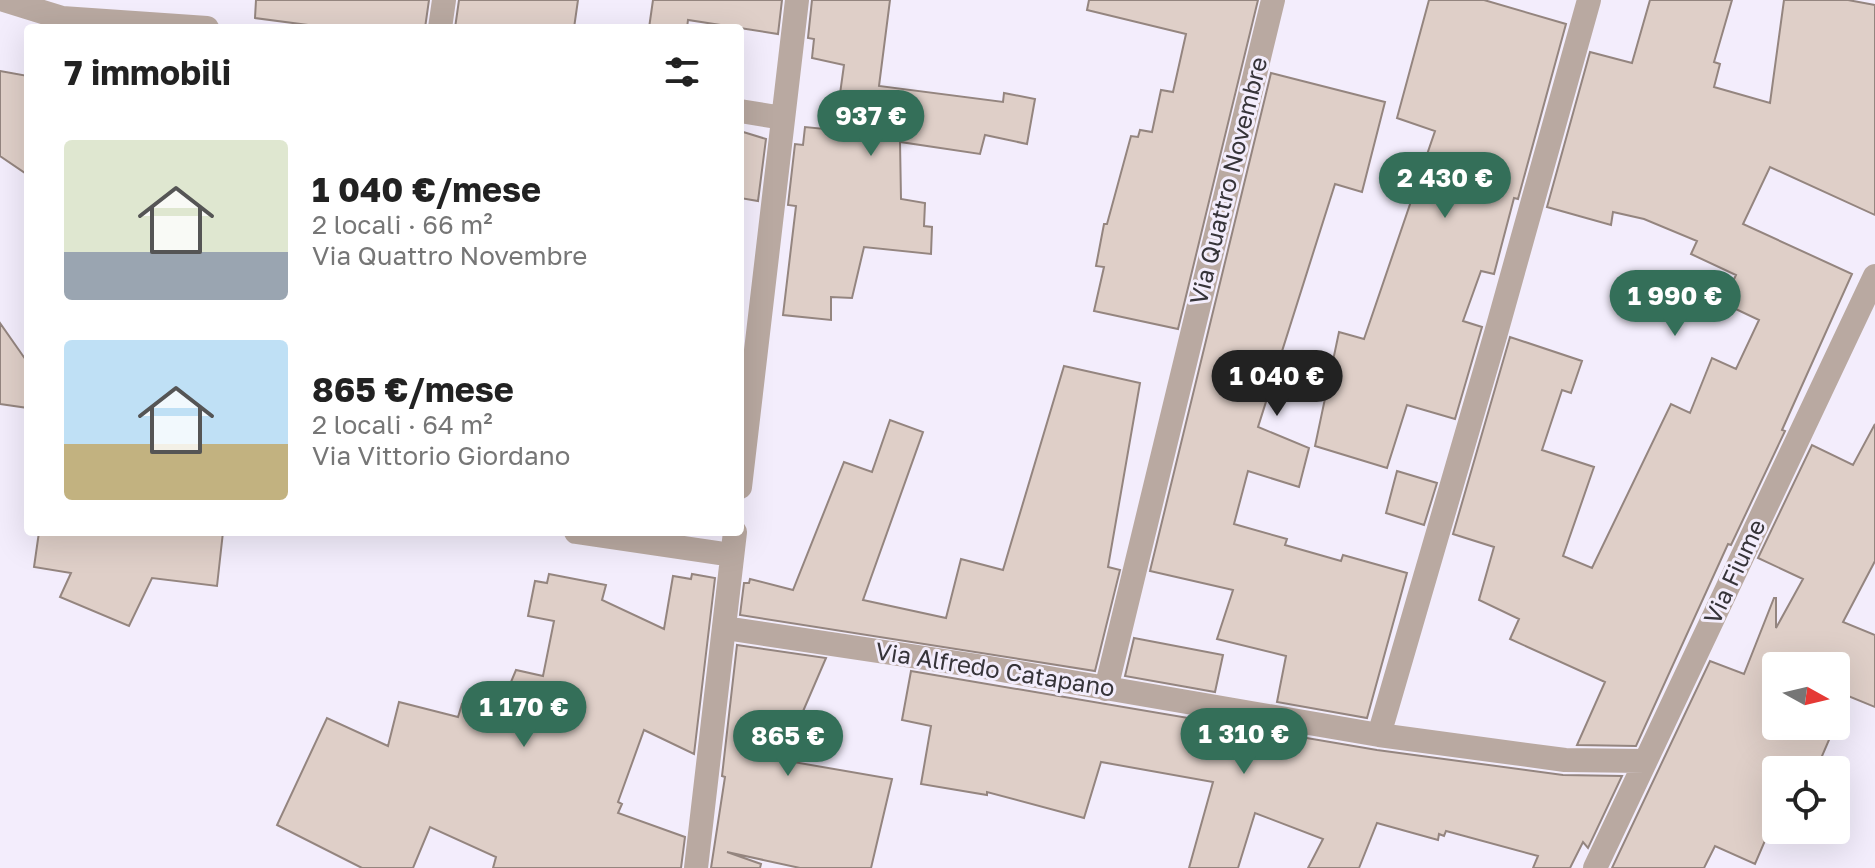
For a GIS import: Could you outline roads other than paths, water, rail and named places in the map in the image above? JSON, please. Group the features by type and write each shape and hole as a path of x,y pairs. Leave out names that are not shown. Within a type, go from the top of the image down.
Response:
{"street":[{"path":"4,0 62,18 149,24"},
{"path":"441,24 444,0"},
{"path":"744,453 797,0"},
{"name":"Via Quattro Novembre","path":"1106,689 1273,0"},
{"path":"1379,735 1589,0"},
{"path":"744,112 783,118"},
{"name":"Via Fiume","path":"1595,868 1875,276"},
{"path":"633,536 733,543 696,868"},
{"name":"Via Alfredo Catapano","path":"725,628 978,666 1379,735 1565,760 1645,761"}]}
